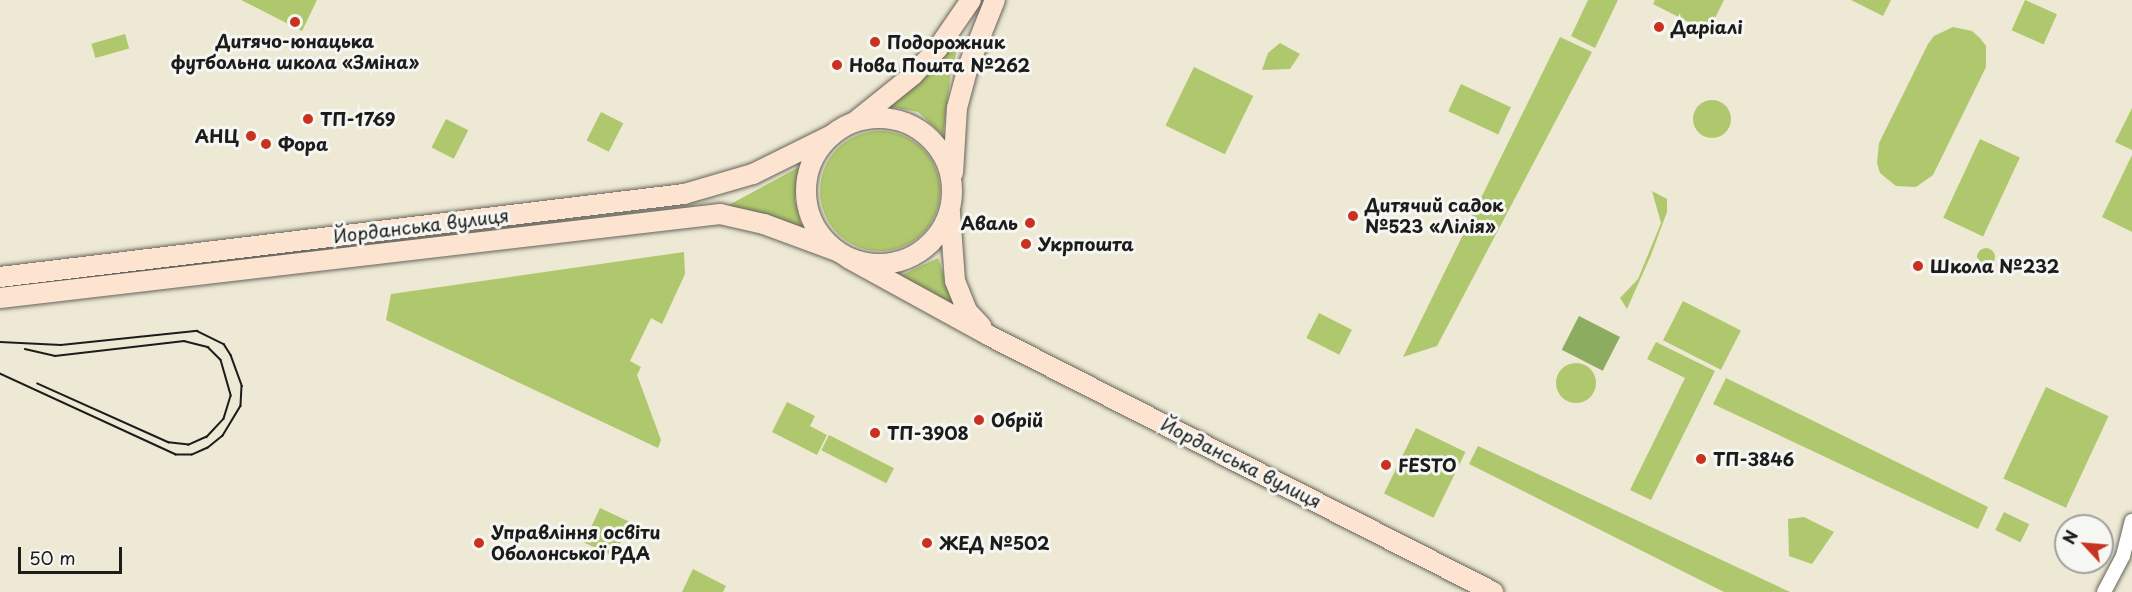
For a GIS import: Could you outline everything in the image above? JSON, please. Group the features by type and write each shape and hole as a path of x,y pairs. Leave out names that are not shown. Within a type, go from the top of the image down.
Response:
{"main road":[{"path":"971,0 938,48 914,75 854,122 832,135 814,159 806,187 817,230 842,254 885,264 910,258 939,234 950,211 957,108 968,67 995,0"},
{"path":"854,122 887,118 919,129 942,153 953,185"},
{"name":"Йорданська вулиця","path":"0,277 684,194 753,174 832,135"},
{"name":"Йорданська вулиця","path":"950,211 955,281 967,311 988,335"},
{"name":"Йорданська вулиця","path":"0,298 728,214 764,224 842,254 988,335 1493,592"}],"street":[{"path":"2104,592 2123,555 2132,521"}],"green space":[{"path":"241,0 317,0 302,31"},
{"path":"1588,0 1618,0 1595,48 1571,36"},
{"path":"1655,0 1724,0 1708,32 1653,4"},
{"path":"1851,0 1891,0 1883,16"},
{"path":"2025,0 2057,14 2044,44 2012,30"},
{"path":"1953,27 1972,31 1980,38 1986,46 1986,67 1933,175 1916,187 1896,186 1880,173 1877,163 1879,143 1928,44 1934,36"},
{"path":"125,34 129,48 95,58 91,44"},
{"path":"961,37 951,72 943,135 918,112 887,106"},
{"path":"1560,37 1592,52 1437,346 1403,357"},
{"path":"1280,43 1300,54 1290,69 1262,70 1268,53"},
{"path":"1194,67 1253,96 1225,154 1166,125"},
{"path":"1461,84 1511,107 1498,134 1448,111"},
{"path":"1712,100 1725,106 1731,119 1725,132 1712,138 1699,132 1693,119 1699,106"},
{"path":"2132,108 2132,150 2115,142"},
{"path":"601,112 623,123 609,152 586,141"},
{"path":"446,119 468,130 454,159 431,148"},
{"path":"880,131 903,136 922,149 935,168 940,191 935,214 922,233 903,246 880,251 857,246 838,233 825,214 820,191 825,168 838,149 857,136"},
{"path":"1980,139 2020,158 1983,236 1943,218"},
{"path":"2132,155 2132,232 2102,217"},
{"path":"799,167 795,200 803,231 776,218 725,207"},
{"path":"1652,191 1667,199 1667,212 1627,309 1620,298 1638,279 1661,223"},
{"path":"1986,248 1992,251 1995,257 1992,263 1986,266 1980,263 1977,257 1980,251"},
{"path":"684,252 685,274 662,324 651,318 630,361 641,367 637,375 661,440 658,448 386,320 391,294"},
{"path":"938,258 947,284 961,313 896,278"},
{"path":"1683,301 1741,331 1721,370 1663,340"},
{"path":"1319,313 1352,330 1339,355 1306,338"},
{"path":"1579,316 1620,337 1603,371 1562,350"},
{"path":"1656,342 1715,371 1651,500 1630,490 1685,378 1647,359"},
{"path":"1576,363 1590,369 1596,383 1590,397 1576,403 1562,397 1556,383 1562,369"},
{"path":"1726,378 1988,507 1978,529 1713,404"},
{"path":"2046,387 2109,416 2066,508 2003,479"},
{"path":"787,402 815,416 810,426 827,435 817,455 772,432"},
{"path":"1416,428 1465,452 1433,518 1384,494"},
{"path":"829,435 894,468 886,483 821,450"},
{"path":"1478,446 1790,592 1724,592 1469,464"},
{"path":"600,508 630,522 614,556 584,542"},
{"path":"2004,512 2029,524 2020,542 1995,530"},
{"path":"1804,517 1834,532 1812,564 1789,556 1788,519"},
{"path":"693,569 726,586 723,592 682,592"}],"tram line":[{"path":"0,342 61,345 197,331 224,344 231,355 242,386 241,406 223,436 208,448 192,455 176,455 0,374"},
{"path":"25,349 55,356 184,341 208,347 221,360 231,396 224,419 207,437 189,445 169,443 38,384"}],"place":[{"name":"Дитячо-юнацька футбольна школа «Зміна»","path":"295,22"},
{"name":"Даріалі","path":"1659,27"},
{"name":"Подорожник","path":"875,42"},
{"name":"Нова Пошта №262","path":"837,65"},
{"name":"ТП-1769","path":"308,119"},
{"name":"АНЦ","path":"251,136"},
{"name":"Фора","path":"266,144"},
{"name":"Дитячий садок №523 «Лілія»","path":"1353,216"},
{"name":"Аваль","path":"1030,223"},
{"name":"Укрпошта","path":"1026,244"},
{"name":"Школа №232","path":"1918,266"},
{"name":"Обрій","path":"979,420"},
{"name":"ТП-3908","path":"875,433"},
{"name":"ТП-3846","path":"1701,459"},
{"name":"FESTO","path":"1386,465"},
{"name":"Управління освіти Оболонської РДА","path":"479,543"},
{"name":"ЖЕД №502","path":"927,543"}]}
